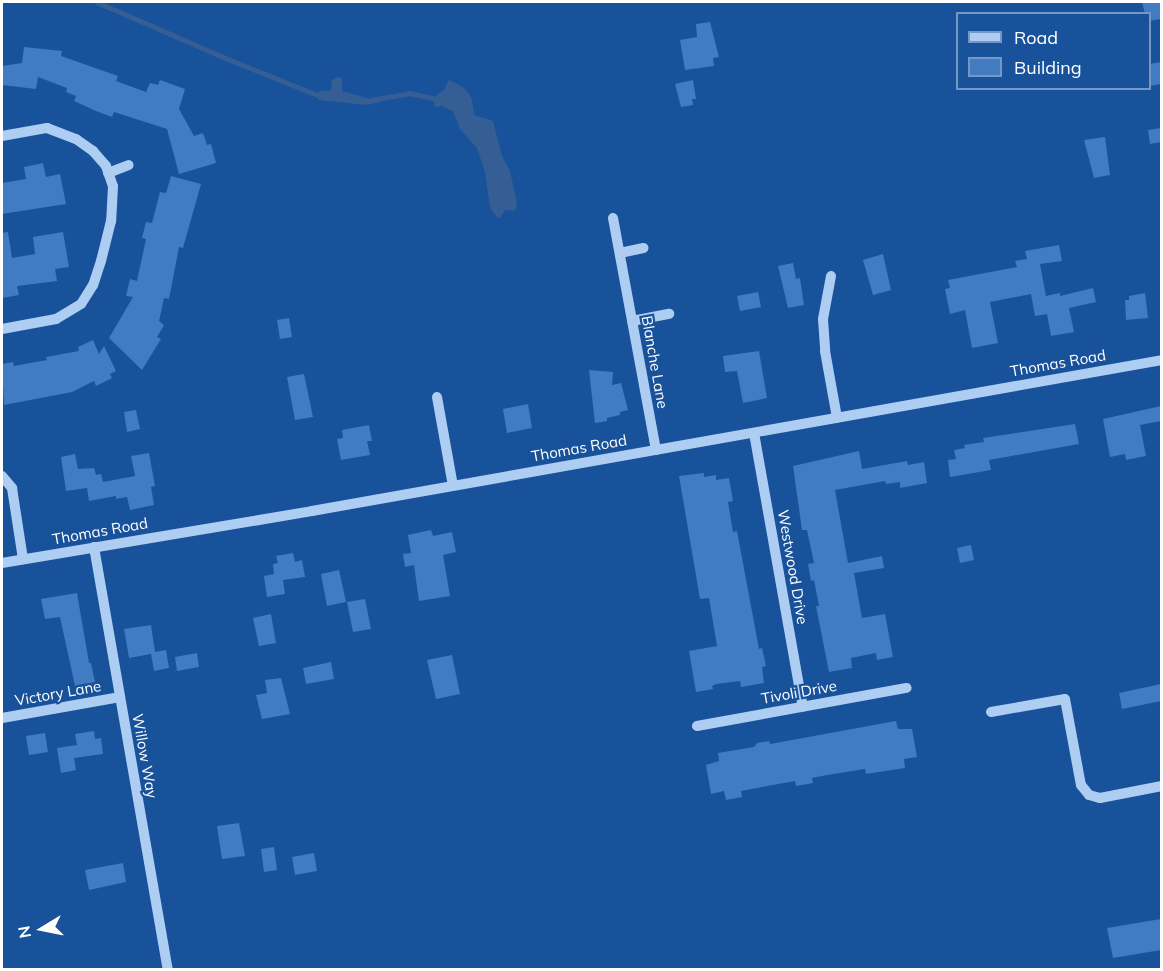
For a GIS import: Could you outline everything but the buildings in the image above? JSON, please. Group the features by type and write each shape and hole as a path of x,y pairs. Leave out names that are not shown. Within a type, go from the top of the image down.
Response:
{"street":[{"path":"2,136 47,128 76,139 93,151 108,173 112,186 111,221 93,285 81,304 56,319 2,329"},
{"path":"108,173 129,165"},
{"name":"Blanche Lane","path":"613,218 656,450"},
{"path":"620,253 643,248"},
{"path":"831,276 823,319 825,351 837,418"},
{"path":"632,321 669,314"},
{"name":"Thomas Road","path":"2,563 453,486 1161,360"},
{"path":"437,397 453,486"},
{"name":"Westwood Drive","path":"754,433 803,707"},
{"path":"2,476 12,488 23,559"},
{"name":"Willow Way","path":"94,547 168,969"},
{"name":"Tivoli Drive","path":"697,726 907,688"},
{"name":"Victory Lane","path":"2,718 120,697"},
{"path":"991,712 1065,699 1081,785 1089,795 1100,798 1161,786"}],"water":[{"path":"337,77 342,78 342,91 380,102 367,105 319,100 315,95 320,91 331,90 332,80"},
{"path":"449,80 463,87 469,94 474,115 493,121 502,156 510,171 517,203 515,211 505,210 498,218 490,208 485,172 477,148 460,129 453,111 441,106 435,107 433,98 444,90"}],"waterway":[{"path":"97,2 320,96"},
{"path":"371,100 409,93 433,98"}]}
